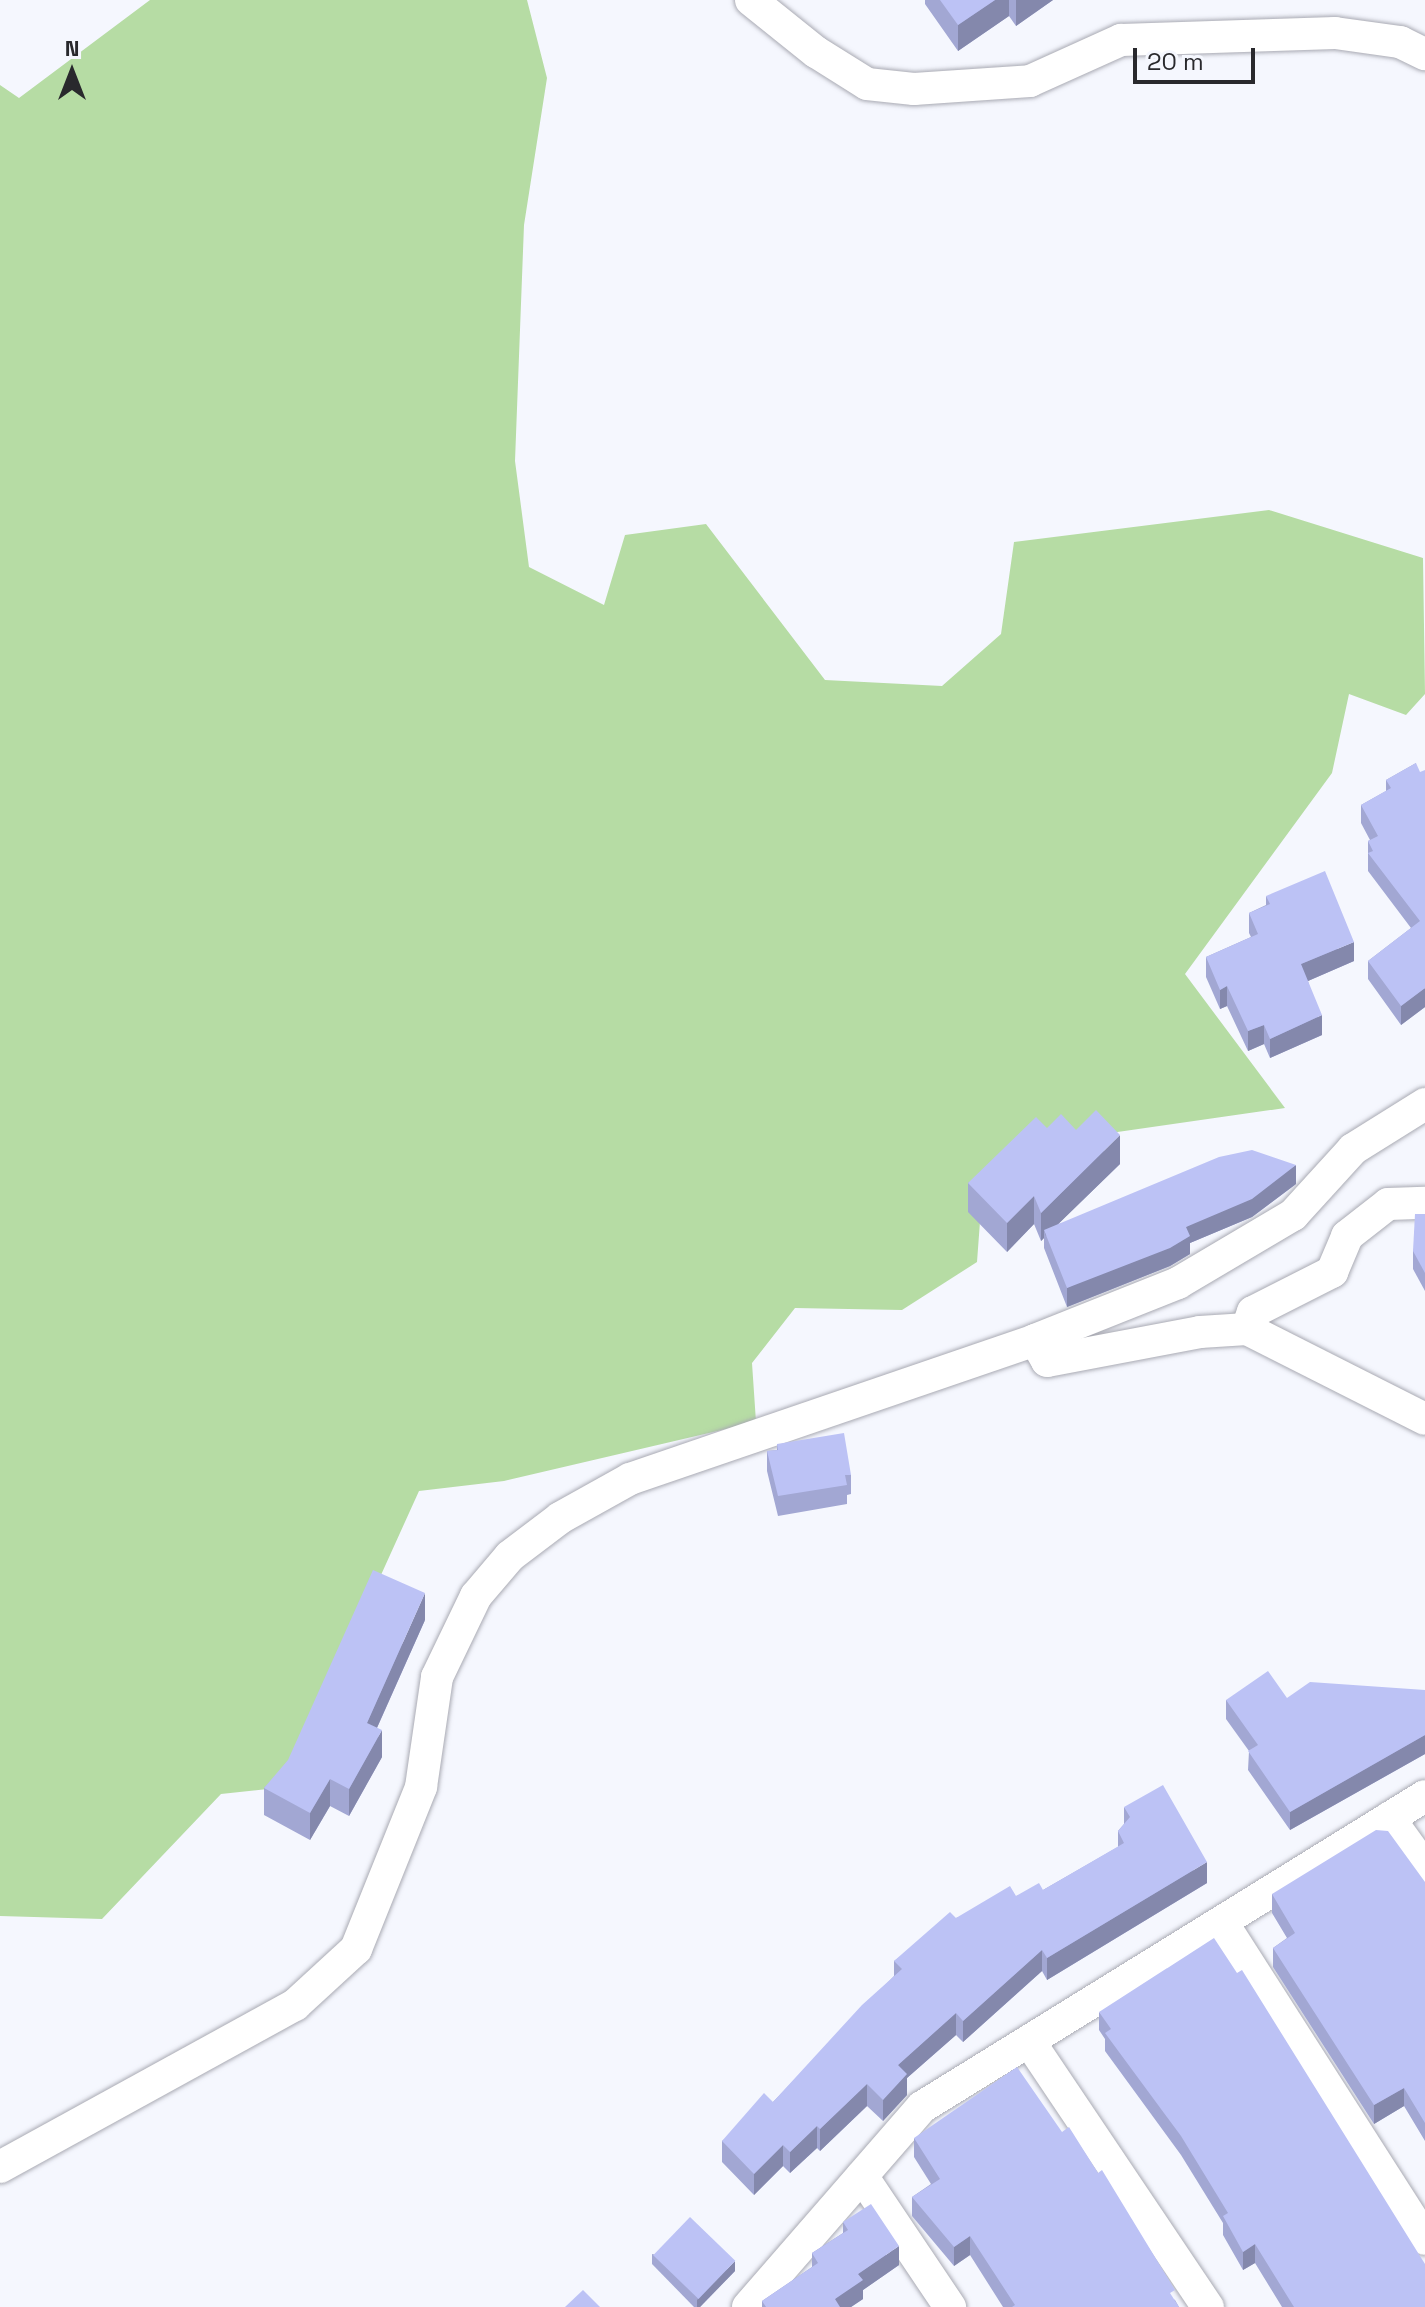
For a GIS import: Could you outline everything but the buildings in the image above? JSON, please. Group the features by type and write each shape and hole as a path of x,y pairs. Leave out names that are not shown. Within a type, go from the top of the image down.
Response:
{"street":[{"path":"751,0 816,52 867,84 914,89 1030,81 1121,40 1335,33 1400,42 1425,54"},
{"path":"0,2167 295,2005 356,1949 421,1787 437,1677 476,1596 510,1556 560,1518 630,1479 1035,1340 1229,1256 1293,1215 1353,1149 1425,1104"},
{"path":"1247,1329 1253,1312 1332,1272 1347,1236 1388,1204 1425,1203"},
{"path":"1035,1340 1047,1361 1200,1332 1247,1329 1425,1419"},
{"path":"748,2307 922,2107 1425,1796"},
{"path":"1389,1818 1425,1868"},
{"path":"1222,1922 1425,2239"},
{"path":"1029,2041 1208,2307"},
{"path":"862,2176 950,2307"}],"green space":[{"path":"150,0 527,0 547,78 524,225 515,461 529,567 604,605 625,535 706,524 825,680 942,686 1001,634 1014,542 1269,510 1423,558 1425,694 1406,715 1349,694 1332,773 1185,974 1285,1108 1048,1142 981,1208 977,1262 902,1310 795,1308 752,1363 756,1422 504,1481 419,1491 285,1787 221,1794 102,1919 0,1916 0,85 19,98"}]}
